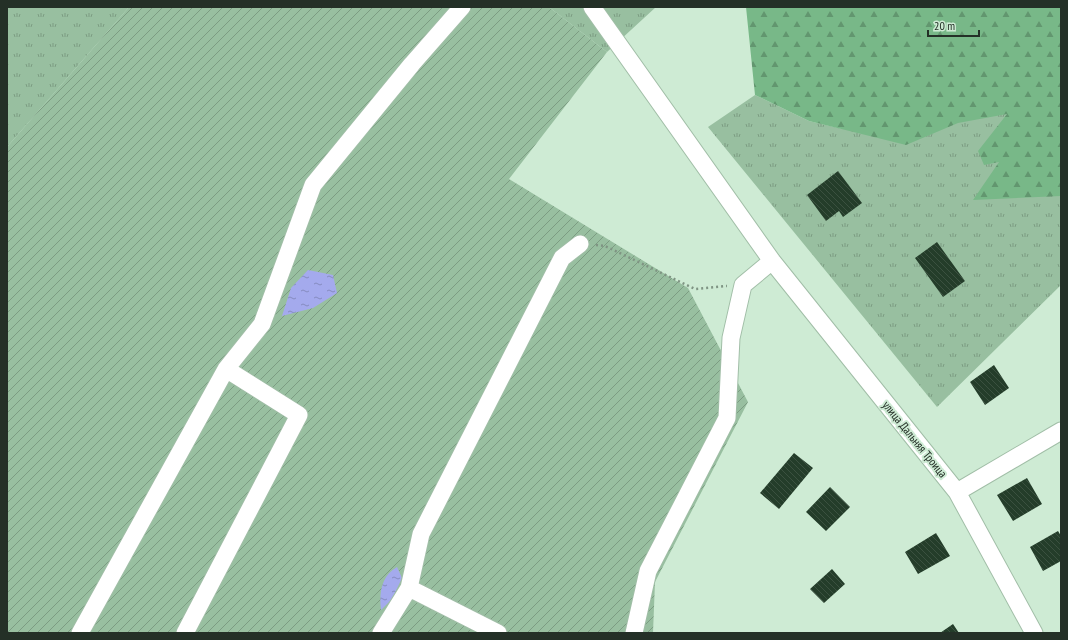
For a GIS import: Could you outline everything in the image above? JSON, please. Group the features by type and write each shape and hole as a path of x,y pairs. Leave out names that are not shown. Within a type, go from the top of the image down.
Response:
{"street":[{"path":"80,633 226,368 262,324 312,185 412,64 462,7"},
{"name":"улица Дальняя Троица","path":"592,7 772,260 957,492 1034,633"},
{"path":"381,633 409,588 421,534 562,258 580,244"},
{"path":"634,633 648,571 727,418 731,338 743,285 772,260"},
{"path":"185,633 299,415 226,368"},
{"path":"957,492 1061,432"},
{"path":"409,588 498,633"}],"path":[{"path":"580,244 605,246 695,289 743,285"}],"green space":[{"path":"7,7 129,7 7,147"},
{"path":"129,7 549,7 607,52 509,179 688,288 748,402 655,582 653,633 7,633 7,147"},
{"path":"549,7 656,7 607,52"},
{"path":"746,7 1061,7 1061,196 973,200 999,162 984,165 978,151 1007,114 958,123 906,145 809,121 755,95"},
{"path":"1061,7 1061,285 937,407 708,127 755,95 809,121 843,129"}],"water":[{"path":"308,270 333,275 337,293 313,308 282,316 291,288"},
{"path":"397,567 402,578 392,599 381,610 380,597 384,580 387,575"}],"building":[{"path":"838,171 862,203 843,217 839,211 826,221 807,195"},
{"path":"937,242 965,281 943,297 915,258"},
{"path":"994,365 1009,388 985,405 970,382"},
{"path":"794,453 813,468 779,509 760,493"},
{"path":"1027,478 1042,504 1013,521 997,495"},
{"path":"830,487 850,507 826,531 806,512"},
{"path":"1058,531 1061,536 1061,561 1043,571 1030,547"},
{"path":"936,533 950,556 918,574 905,552"},
{"path":"832,569 845,584 824,603 810,589"},
{"path":"953,624 959,633 940,633"}]}
